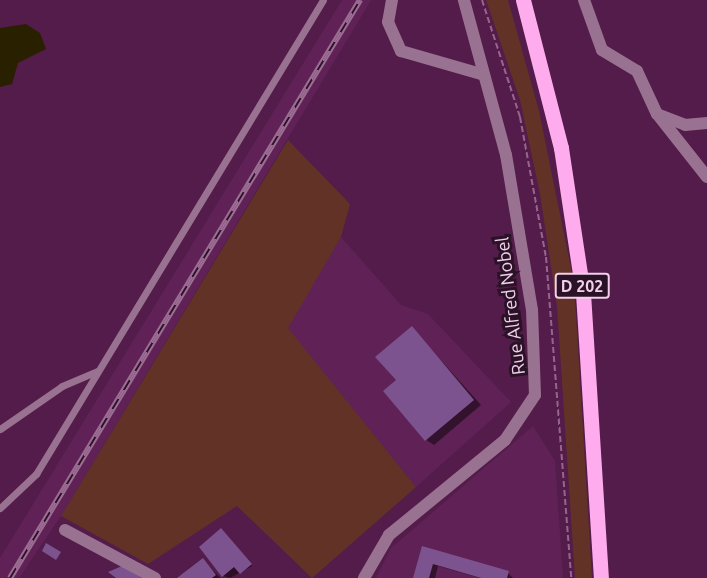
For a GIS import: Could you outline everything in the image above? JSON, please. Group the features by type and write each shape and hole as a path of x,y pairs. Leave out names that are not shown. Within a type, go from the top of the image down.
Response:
{"main road":[{"name":"D 202","path":"523,0 561,148 583,293 601,578"}],"street":[{"path":"392,0 388,22 401,51 484,75"},
{"name":"Rue Alfred Nobel","path":"364,578 389,535 505,440 535,395 537,353 506,155 464,0"},
{"path":"584,0 602,50 637,71 657,114 707,177"},
{"path":"657,114 685,125 707,123"},
{"path":"65,530 155,578"}],"lane":[{"path":"0,508 36,474 323,0"},
{"path":"0,429 62,386 97,371"}],"shaded area":[{"path":"342,0 371,0 61,516 19,578 0,578 0,558"},
{"path":"486,0 508,0 539,111 574,283 592,578 575,578 557,306 540,194 520,100"},
{"path":"26,24 40,33 46,49 18,63 12,84 0,87 0,28"},
{"path":"288,140 350,204 341,237 288,328 416,487 312,578 237,506 148,564 61,516"},
{"path":"341,237 401,305 428,314 511,402 416,487 287,328"},
{"path":"533,426 555,461 563,578 376,578 391,548"}],"building":[{"path":"412,326 474,400 425,441 383,391 396,380 375,357"},
{"path":"221,528 252,564 240,574 234,567 222,577 199,547"},
{"path":"46,543 61,552 56,560 42,551"},
{"path":"422,546 509,571 507,578 481,578 433,564 429,578 413,578"},
{"path":"203,558 216,575 212,578 177,578"},
{"path":"122,566 142,578 116,578 108,572"}],"railway":[{"path":"10,578 360,0"}]}
